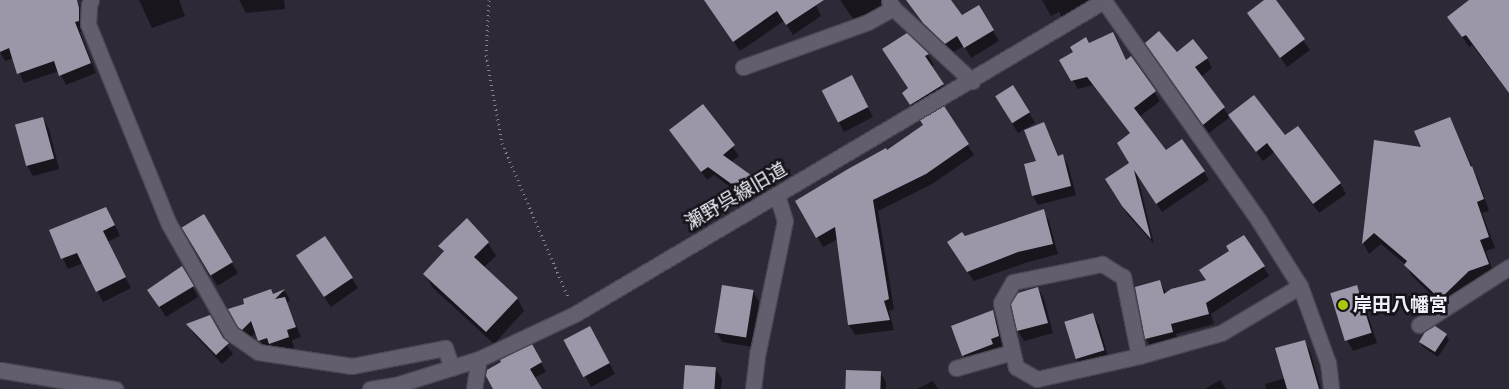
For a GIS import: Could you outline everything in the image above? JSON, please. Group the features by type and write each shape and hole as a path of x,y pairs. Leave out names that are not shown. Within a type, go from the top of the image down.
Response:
{"street":[{"path":"92,0 89,5 88,24 169,224 231,333 258,352 352,366 445,348 452,368"},
{"path":"1104,0 1259,221 1300,286 1328,363 1331,389"},
{"name":"瀬野呉線旧道","path":"370,389 396,385 479,359 575,314 1104,0"},
{"path":"743,67 868,22 890,4 972,80"},
{"path":"753,389 758,351 785,221 777,195"},
{"path":"1140,356 1123,277 1102,264 1013,282 1001,303 1016,367 1037,380 1140,356 1221,333 1300,286"},
{"path":"1419,325 1509,266"},
{"path":"956,368 1012,352"},
{"path":"474,389 479,359"},
{"path":"0,370 115,389"}],"path":[{"path":"489,0 486,55 502,144 575,314"}],"building":[{"path":"0,0 77,0 79,21 75,22 91,63 59,76 54,61 17,74 9,48 0,52"},
{"path":"704,0 824,0 786,25 777,11 733,42"},
{"path":"906,0 951,0 962,15 979,5 994,30 964,48 957,36 945,44 923,23"},
{"path":"1264,0 1276,0 1305,39 1280,58 1247,13"},
{"path":"1469,0 1509,0 1509,93 1466,35 1462,37 1447,17"},
{"path":"1159,31 1177,52 1193,39 1208,58 1195,67 1225,107 1203,125 1145,43"},
{"path":"1113,32 1126,60 1131,56 1156,91 1134,108 1166,150 1182,139 1205,171 1156,204 1134,170 1151,239 1122,206 1105,179 1129,163 1117,143 1130,133 1087,77 1071,81 1059,60 1073,52 1070,47 1086,37 1089,43"},
{"path":"907,33 929,54 925,56 944,84 910,105 902,93 908,88 882,49"},
{"path":"852,75 868,107 838,123 822,90"},
{"path":"1013,85 1030,112 1012,123 995,96"},
{"path":"1254,95 1285,135 1298,126 1341,183 1313,204 1267,143 1256,152 1228,115"},
{"path":"703,104 735,145 723,155 755,178 744,193 708,167 701,172 669,130"},
{"path":"944,106 969,144 926,174 873,200 889,299 884,301 890,320 848,325 835,227 816,238 795,201 848,169 886,148 887,150 923,125 920,120"},
{"path":"43,117 54,159 26,166 15,125"},
{"path":"1450,117 1472,166 1484,199 1477,202 1489,237 1480,240 1489,264 1469,271 1440,299 1404,265 1407,261 1374,233 1362,244 1374,140 1421,147 1414,131"},
{"path":"1044,122 1058,156 1063,154 1071,186 1032,196 1024,164 1036,161 1024,130"},
{"path":"106,207 115,225 103,231 126,277 96,292 77,253 61,259 49,230"},
{"path":"1044,209 1053,244 1018,252 967,272 947,242 962,232 965,236"},
{"path":"204,214 233,262 211,275 182,227"},
{"path":"467,218 489,242 474,257 518,298 486,332 423,274 444,251 438,246"},
{"path":"1244,235 1265,266 1206,303 1209,314 1171,324 1173,332 1145,339 1135,287 1160,280 1164,294 1171,289 1206,280 1199,270 1229,251 1226,246"},
{"path":"325,236 353,277 324,297 296,256"},
{"path":"182,266 194,286 159,307 147,290"},
{"path":"722,285 754,290 746,337 714,332"},
{"path":"1357,285 1372,333 1345,341 1330,293"},
{"path":"1038,287 1048,323 1017,331 1011,304 1018,293"},
{"path":"271,289 273,294 285,289 275,299 285,297 296,327 287,330 289,337 269,344 267,338 258,341 251,321 242,330 238,327 228,309 244,304 243,299"},
{"path":"993,310 999,336 991,339 993,344 962,356 951,326"},
{"path":"1093,313 1104,350 1076,359 1064,322"},
{"path":"210,315 223,338 229,343 216,355 186,324"},
{"path":"590,326 610,363 583,377 564,340"},
{"path":"1435,326 1447,334 1435,352 1419,342 1425,332"},
{"path":"1305,340 1319,389 1287,389 1275,348"},
{"path":"532,344 542,362 530,369 542,389 493,389 486,376 487,370 501,362 500,360"},
{"path":"685,365 716,367 714,389 683,389"},
{"path":"846,370 881,371 880,389 845,389"}],"place":[{"name":"岸田八幡宮","path":"1343,305"}]}
